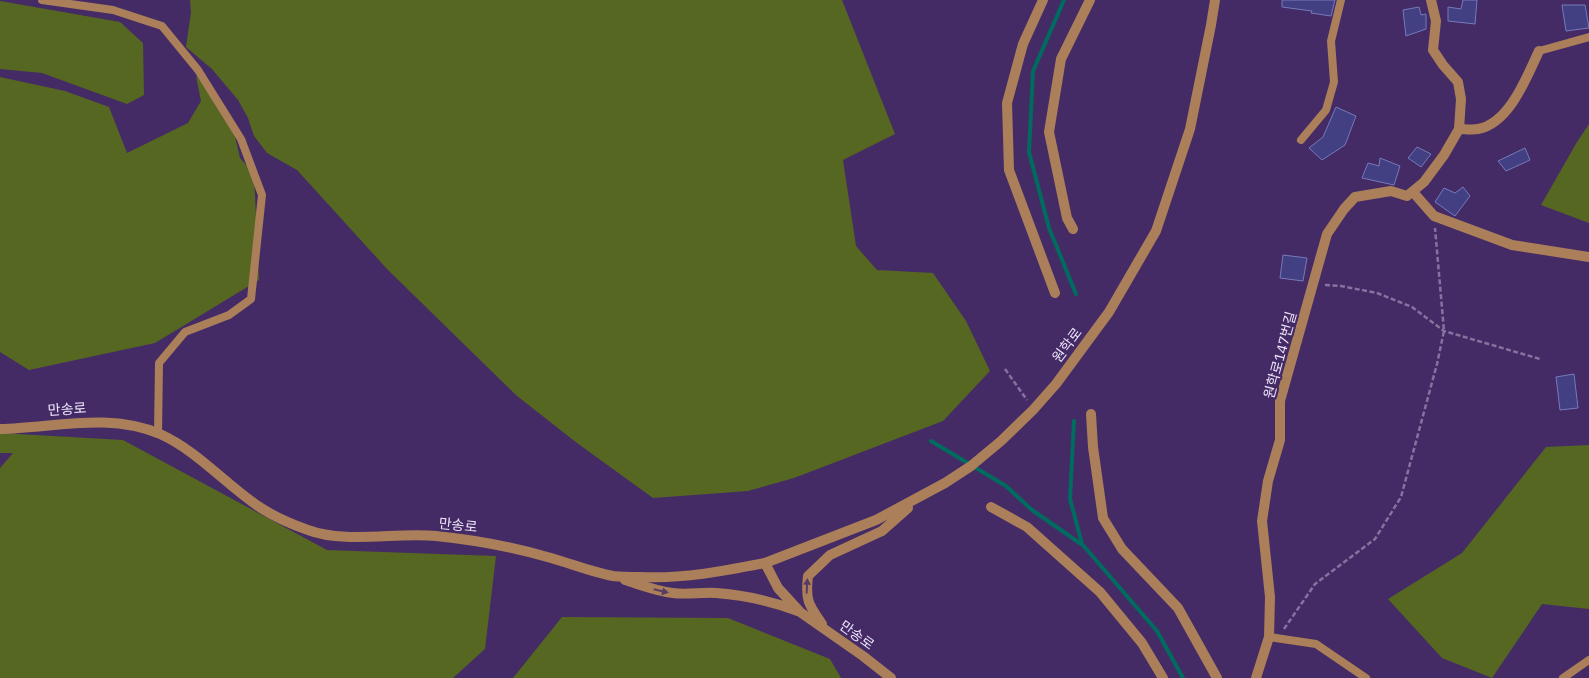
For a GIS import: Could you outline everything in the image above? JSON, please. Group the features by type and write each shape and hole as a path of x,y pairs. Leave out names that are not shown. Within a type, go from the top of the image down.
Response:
{"street":[{"path":"1043,0 1023,44 1007,103 1009,170 1055,293"},
{"path":"1073,229 1067,218 1049,132 1060,60 1090,0"},
{"name":"원학로","path":"765,563 876,520 945,483 971,466 1001,441 1033,410 1056,384 1109,312 1156,231 1190,129 1212,24 1215,0"},
{"path":"1431,0 1436,21 1433,50 1458,82 1461,99 1459,129 1444,155 1424,182 1413,192 1434,216 1512,245 1589,257"},
{"path":"1459,129 1480,128 1498,119 1518,95 1540,51"},
{"name":"원학로147번길","path":"1256,678 1269,637 1270,597 1262,521 1268,481 1280,440 1280,401 1328,234 1344,209 1355,197 1391,191 1407,196 1413,192"},
{"path":"1091,414 1093,447 1103,518 1122,549 1178,608 1217,678"},
{"name":"만송로","path":"0,429 91,421 126,424 158,434 178,444 260,507 284,521 311,531 332,535 364,537 434,536 478,540 512,547 614,576 664,578 690,576 765,563 778,588 800,612 826,629 891,678"},
{"path":"826,629 809,605 806,592 808,576 830,556 882,531 920,497"},
{"path":"990,507 1027,527 1100,592 1142,643 1163,678"},
{"path":"614,576 675,594 713,593 744,596 800,612"}],"lane":[{"path":"42,0 113,10 162,26 198,70 241,139 262,195 251,299 228,315 185,332 159,363 158,434"},
{"path":"1301,140 1326,110 1334,82 1331,41 1342,0"},
{"path":"1540,51 1589,37"},
{"path":"1269,637 1316,644 1366,678"},
{"path":"1562,678 1589,660"}],"path":[{"path":"1269,637 1285,629 1315,584 1375,539 1401,497 1444,331 1434,216"},
{"path":"1313,285 1341,286 1377,293 1412,307 1444,331 1540,359"},
{"path":"1005,369 1033,410"}],"green space":[{"path":"190,0 842,0 895,134 843,160 856,246 877,270 933,273 966,321 990,371 943,421 794,478 748,491 653,498 577,443 517,396 387,269 297,170 267,153 254,136 248,118 238,100 212,69 186,47 191,12"},
{"path":"0,1 120,22 143,43 144,95 127,104 42,73 0,69"},
{"path":"196,76 213,92 234,132 240,158 254,174 259,280 155,343 29,370 0,352 0,77 65,91 109,107 127,153 188,123 201,101"},
{"path":"1589,124 1589,223 1541,205"},
{"path":"0,433 123,440 327,550 496,556 485,649 453,678 0,678 0,468 13,453 0,453"},
{"path":"1589,445 1589,609 1542,604 1492,678 1442,658 1388,599 1462,553 1546,447"},
{"path":"562,617 728,618 830,659 841,678 513,678"}],"building":[{"path":"1282,0 1335,0 1331,16 1282,7"},
{"path":"1463,0 1477,0 1475,24 1448,21 1448,7 1461,9"},
{"path":"1562,5 1585,5 1589,28 1566,31"},
{"path":"1419,7 1421,15 1426,14 1426,29 1406,36 1403,10"},
{"path":"1336,107 1356,116 1345,145 1322,160 1309,148 1323,137"},
{"path":"1417,147 1431,154 1421,167 1408,158"},
{"path":"1525,148 1530,160 1506,171 1498,161"},
{"path":"1380,158 1400,166 1394,185 1362,178 1368,163 1379,166"},
{"path":"1463,187 1470,196 1455,216 1435,202 1444,188 1455,193"},
{"path":"1283,255 1307,258 1303,281 1280,278"},
{"path":"1574,374 1578,408 1560,410 1556,377"}],"waterway":[{"path":"1064,0 1033,71 1029,152 1049,228 1076,294"},
{"path":"1074,421 1070,499 1082,544 1157,631 1183,678"},
{"path":"931,441 1006,486 1032,510 1081,544"}]}
